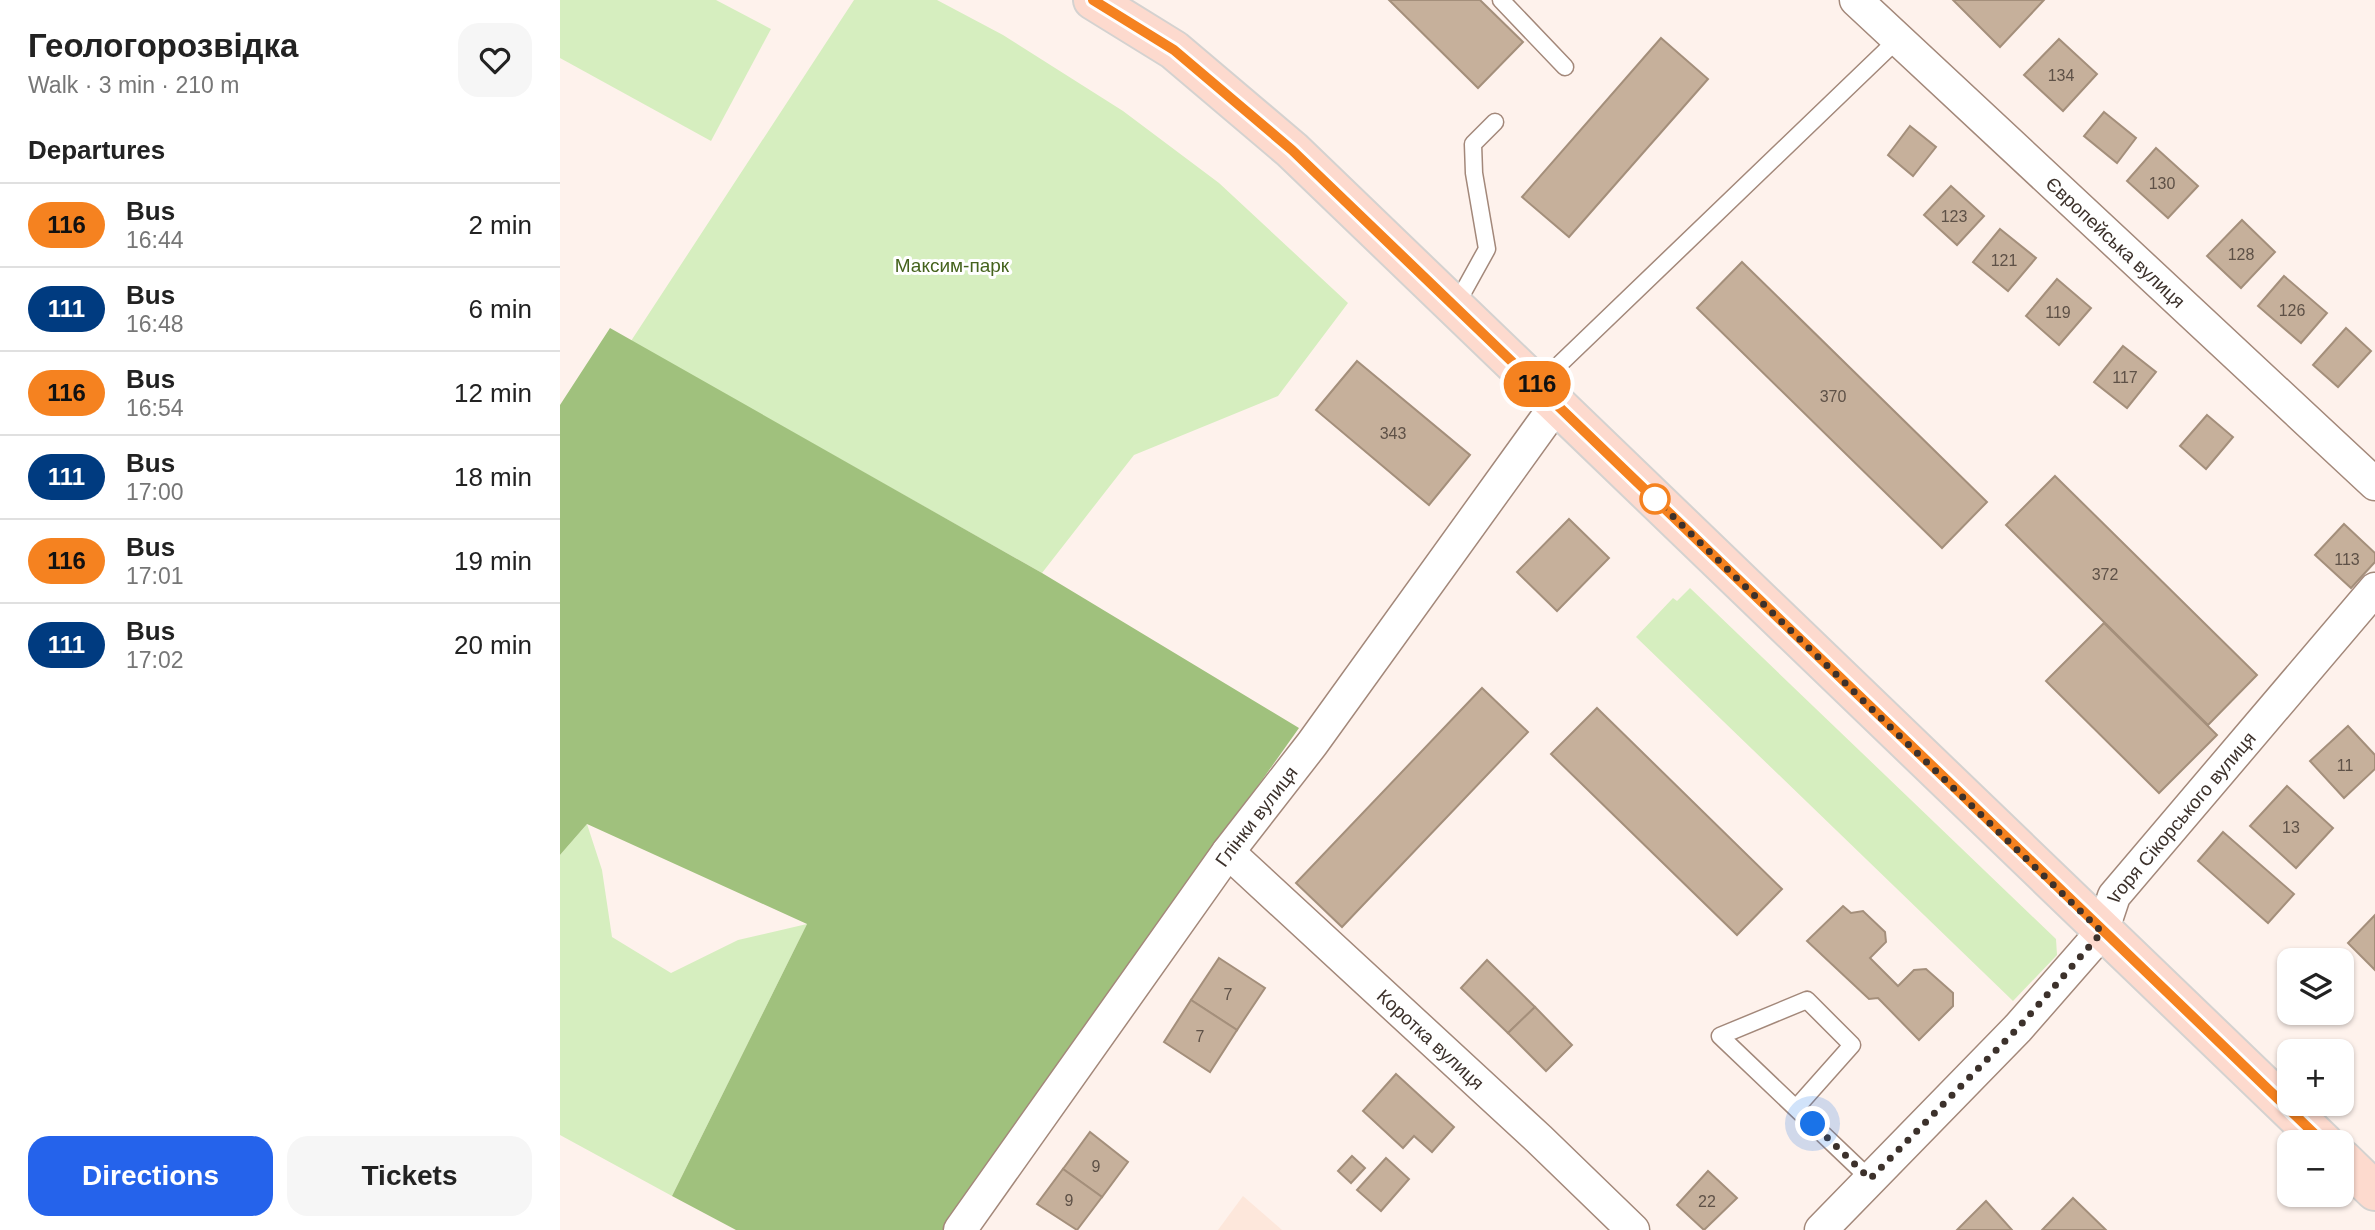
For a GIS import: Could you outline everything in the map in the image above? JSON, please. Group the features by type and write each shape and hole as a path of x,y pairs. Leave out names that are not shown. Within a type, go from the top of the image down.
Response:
{"main road":[{"path":"1095,1 1174,50 1292,150 2310,1130"},
{"path":"2354,1171 2375,1191"}],"street":[{"name":"Європейська вулиця","path":"1856,0 2375,484"},
{"name":"Глінки вулиця","path":"960,1230 1228,852 1312,744 1547,395"},
{"name":"Ігоря Сікорського вулиця","path":"1821,1230 2018,1028 2102,932 2114,896 2375,589"},
{"name":"Коротка вулиця","path":"1228,852 1529,1129 1633,1230"}],"lane":[{"path":"1501,0 1565,67"},
{"path":"1547,395 1898,39"},
{"path":"1456,305 1487,249 1473,144 1495,122"},
{"path":"1796,1108 1852,1045 1807,1000 1720,1036 1870,1179"}],"shaded area":[{"path":"1243,1196 1282,1230 1218,1230"}],"green space":[{"path":"560,0 716,0 771,29 711,141 560,58"},
{"name":"Максим-парк","path":"854,0 937,0 1003,35 1123,111 1219,183 1348,303 1278,396 1134,455 1042,573 631,341"},
{"path":"610,328 1042,573 1299,728 943,1230 736,1230 672,1196 807,924 587,824 560,855 560,405"},
{"path":"1690,588 2056,939 2057,955 2013,1001 1636,637 1673,598 1677,601"},
{"path":"587,824 602,870 612,937 671,973 738,940 807,924 672,1196 560,1135 560,855"}],"building":[{"path":"1389,0 1480,0 1523,42 1478,88"},
{"path":"1953,0 2044,0 2000,47"},
{"path":"1661,38 1708,79 1569,237 1522,197"},
{"path":"2059,39 2097,74 2063,111 2024,75"},
{"path":"2104,112 2136,138 2117,163 2084,136"},
{"path":"1910,126 1936,147 1913,176 1888,155"},
{"path":"2156,148 2198,186 2168,218 2127,181"},
{"path":"1951,186 1984,216 1957,245 1924,215"},
{"path":"2242,220 2275,252 2241,288 2207,256"},
{"path":"2000,229 2036,258 2008,291 1973,262"},
{"path":"1742,262 1987,502 1942,548 1697,308"},
{"path":"2284,276 2327,313 2301,343 2258,306"},
{"path":"2057,279 2091,308 2059,345 2026,316"},
{"path":"2346,328 2371,351 2338,387 2313,365"},
{"path":"2123,346 2156,372 2127,408 2094,382"},
{"path":"1357,361 1470,455 1429,505 1316,410"},
{"path":"2207,415 2233,437 2206,469 2180,446"},
{"path":"2055,476 2257,675 2208,725 2006,525"},
{"path":"1569,519 1609,558 1557,611 1517,572"},
{"path":"2344,524 2375,553 2375,562 2351,588 2315,555"},
{"path":"2104,623 2217,735 2159,793 2046,681"},
{"path":"1482,688 1528,732 1342,927 1296,883"},
{"path":"1597,708 1782,889 1737,935 1551,754"},
{"path":"2348,726 2375,755 2375,769 2344,798 2310,761"},
{"path":"2287,786 2333,828 2296,868 2250,826"},
{"path":"2223,832 2294,894 2268,923 2198,861"},
{"path":"1843,906 1851,913 1863,911 1885,932 1886,942 1870,958 1898,986 1914,970 1926,969 1953,993 1953,1006 1919,1040 1878,998 1869,999 1807,941"},
{"path":"2375,915 2375,970 2348,943"},
{"path":"1219,958 1265,988 1237,1030 1191,1000"},
{"path":"1487,960 1535,1007 1508,1033 1461,988"},
{"path":"1191,1000 1237,1030 1210,1072 1164,1042"},
{"path":"1535,1007 1572,1045 1546,1071 1508,1033"},
{"path":"1396,1074 1454,1127 1432,1152 1414,1136 1403,1148 1363,1111"},
{"path":"1090,1132 1128,1162 1102,1197 1063,1169"},
{"path":"1352,1156 1365,1168 1351,1183 1338,1171"},
{"path":"1386,1158 1409,1179 1381,1211 1357,1190"},
{"path":"1063,1169 1102,1197 1077,1230 1037,1204"},
{"path":"1708,1171 1737,1198 1704,1230 1677,1205"},
{"path":"2073,1198 2106,1230 2042,1230"},
{"path":"1986,1201 2012,1230 1957,1230"}],"bus line":[{"name":"116","path":"1093,0 1174,50 1292,150 1427,277 2102,932 2310,1130"}],"route":[{"path":"1655,499 2102,932 2018,1028 1870,1179 1813,1124"}]}
